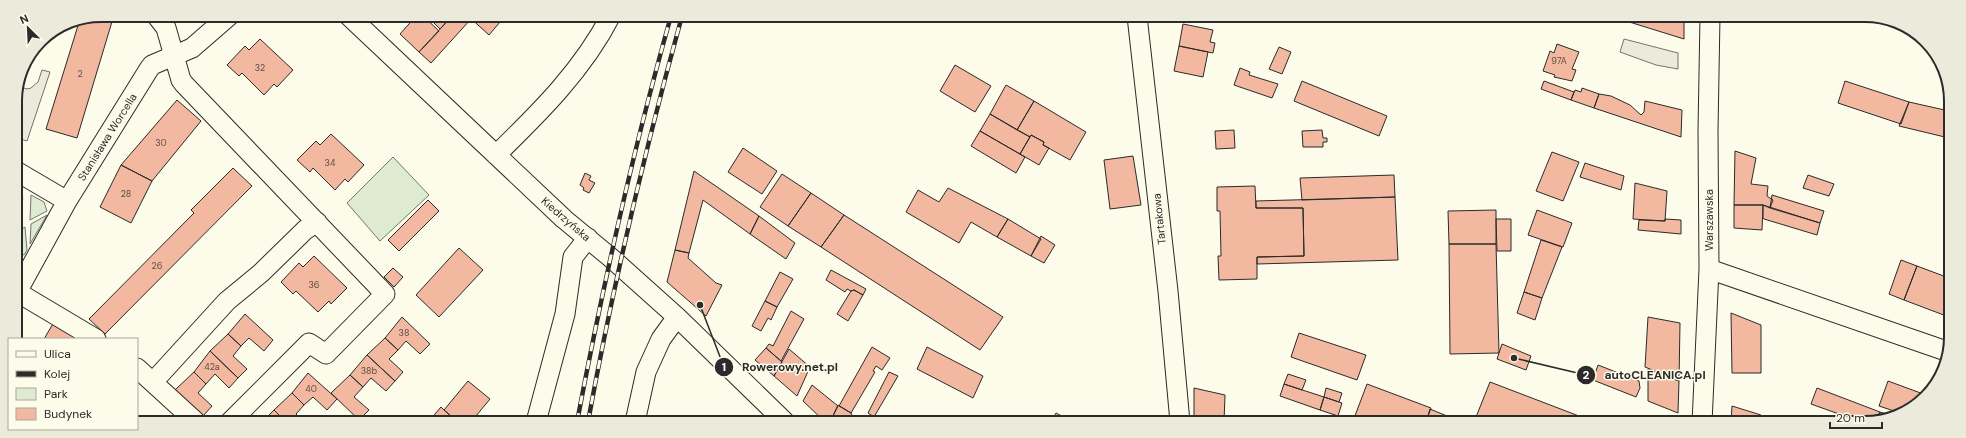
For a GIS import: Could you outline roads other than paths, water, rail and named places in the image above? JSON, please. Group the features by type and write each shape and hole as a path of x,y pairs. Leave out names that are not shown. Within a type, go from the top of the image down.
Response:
{"street":[{"path":"161,22 166,28 181,80 184,84 385,294 326,354 309,343 236,416"},
{"name":"Stanisława Worcella","path":"22,284 67,201 148,69 152,65 192,48 222,22"},
{"name":"Kiedrzyńska","path":"355,22 496,155 677,317 779,416"},
{"path":"496,155 534,117 587,57 607,22"},
{"name":"Tartakowa","path":"1138,22 1168,291 1179,416"},
{"name":"Warszawska","path":"1702,416 1709,269 1708,131 1710,22"},
{"path":"22,175 67,201"},
{"path":"153,382 227,301 261,273 305,230 317,222"},
{"path":"538,416 565,314 573,257 588,238"},
{"path":"1709,269 1943,350"},
{"name":"Stanisława Worcella","path":"22,296 94,338"},
{"path":"636,416 646,372 661,339 677,317"},
{"path":"138,369 189,416"}],"railway":[{"path":"578,416 597,320 631,167 669,22"},
{"path":"589,416 630,218 680,22"}],"place":[{"name":"Rowerowy.net.pl","path":"700,305"},
{"name":"autoCLEANICA.pl","path":"1514,358"}]}
